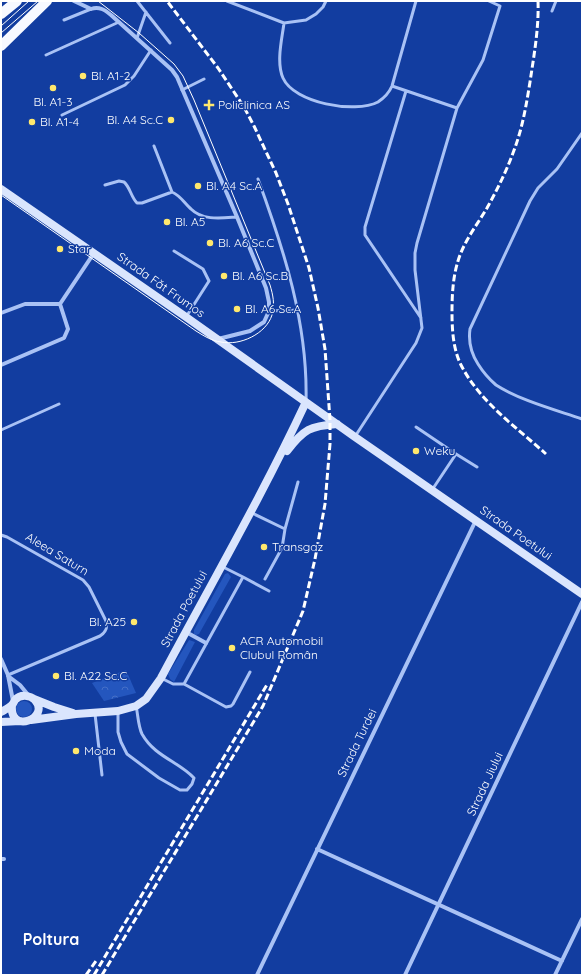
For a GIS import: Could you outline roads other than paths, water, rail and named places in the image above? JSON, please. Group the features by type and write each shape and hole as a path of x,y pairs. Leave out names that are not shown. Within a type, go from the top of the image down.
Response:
{"main road":[{"path":"1,14 17,1"},
{"path":"1,46 48,1"},
{"name":"Strada Făt Frumos","path":"1,189 306,402"},
{"name":"Strada Poetului","path":"1,722 28,722 31,720 76,714 118,711 136,706 146,699 161,678 251,512 306,402 582,594"},
{"name":"Strada Poetului","path":"276,464 304,432 317,426 337,424"},
{"path":"1,712 13,704 17,698 21,696 32,698 37,703 38,712 31,720"},
{"name":"Strada Poetului","path":"32,698 54,708 76,714"},
{"path":"13,704 13,714 20,721"}],"street":[{"path":"74,1 91,9 96,7 104,10 172,70 177,77 237,217 266,288 269,311 264,322 250,331 217,339"},
{"path":"60,304 94,253"},
{"path":"1,313 25,304 60,304"},
{"path":"1,365 64,338 68,333 68,329 60,304"},
{"name":"Strada Turdei","path":"257,975 476,520"},
{"name":"Strada Jiului","path":"405,975 582,602"},
{"path":"185,632 206,643"},
{"path":"1,660 8,675 13,704"},
{"path":"8,675 32,698"},
{"path":"317,849 562,961"},
{"path":"555,975 582,919"}],"lane":[{"path":"137,1 170,43"},
{"path":"227,1 284,23 306,20 324,7 326,1"},
{"path":"240,6 242,1"},
{"path":"284,23 280,63 282,77 289,87 298,94 324,103 358,107 377,102 388,94 392,86 416,1"},
{"path":"355,437 420,336 422,320 415,270 415,253 457,108 478,71 486,53 500,6 489,1"},
{"path":"552,11 556,1"},
{"path":"64,20 91,9"},
{"path":"137,38 146,12"},
{"path":"46,55 119,22"},
{"path":"62,115 125,85 134,76 151,50"},
{"path":"182,90 204,79"},
{"path":"392,86 457,108"},
{"path":"406,91 365,227 365,235 422,320"},
{"path":"582,133 557,169 538,188 530,201 470,329 469,343 471,352 479,366 496,384 518,396 582,419"},
{"path":"154,146 172,192 182,198 190,209 199,215 217,218 237,217"},
{"path":"258,180 280,239 294,292 306,371 306,402"},
{"path":"105,185 119,181 124,182 128,185 135,201 140,203 172,192"},
{"path":"174,251 203,269 209,281 186,317"},
{"path":"269,311 297,310"},
{"path":"1,430 59,404"},
{"path":"416,427 477,468"},
{"path":"432,490 456,454"},
{"path":"265,579 282,548 285,529 298,482"},
{"path":"251,512 285,529"},
{"name":"Aleea Saturn","path":"1,535 83,580 90,587 107,626 106,630 100,636 8,675"},
{"path":"221,566 269,591"},
{"path":"184,684 243,577"},
{"path":"161,678 173,684 184,684 223,707 228,707 233,704 250,672"},
{"path":"118,711 118,732 127,754 159,778 180,790 187,790 192,784 194,778 190,773 159,754 150,744 142,733 136,706"},
{"path":"94,712 102,775"}],"tram line":[{"path":"1,26 29,1"},
{"path":"1,33 38,1"},
{"path":"1,195 208,338 228,343 244,340 258,333 269,322 273,307 273,296 270,285 183,76 174,64 139,33 98,1"}],"railway":[{"path":"102,975 263,706 303,611 315,559 325,504 330,444 330,420 325,349 318,308 309,268 288,204 276,173 244,107 218,68 167,1"},
{"path":"538,1 535,52 521,127 513,153 501,181 487,208 467,240 456,267 452,299 452,319 458,359 478,391 499,413 546,454"},
{"path":"94,975 268,683"},
{"path":"86,975 96,961"}],"place":[{"name":"Bl. A1-2","path":"83,76"},
{"name":"Bl. A1-3","path":"53,88"},
{"name":"Policlinica AS","path":"209,105"},
{"name":"Bl. A4 Sc.C","path":"171,120"},
{"name":"Bl. A1-4","path":"32,122"},
{"name":"Bl. A4 Sc.A","path":"198,186"},
{"name":"Bl. A5","path":"167,222"},
{"name":"Bl. A6 Sc.C","path":"210,243"},
{"name":"Star","path":"60,249"},
{"name":"Bl. A6 Sc.B","path":"224,276"},
{"name":"Bl. A6 Sc.A","path":"237,309"},
{"name":"Weku","path":"416,451"},
{"name":"Transgaz","path":"264,547"},
{"name":"Bl. A25","path":"134,622"},
{"name":"ACR Automobil Clubul Român","path":"232,648"},
{"name":"Bl. A22 Sc.C","path":"56,676"},
{"name":"Moda","path":"76,751"}],"district":[{"name":"Poltura","path":"51,939"}]}
